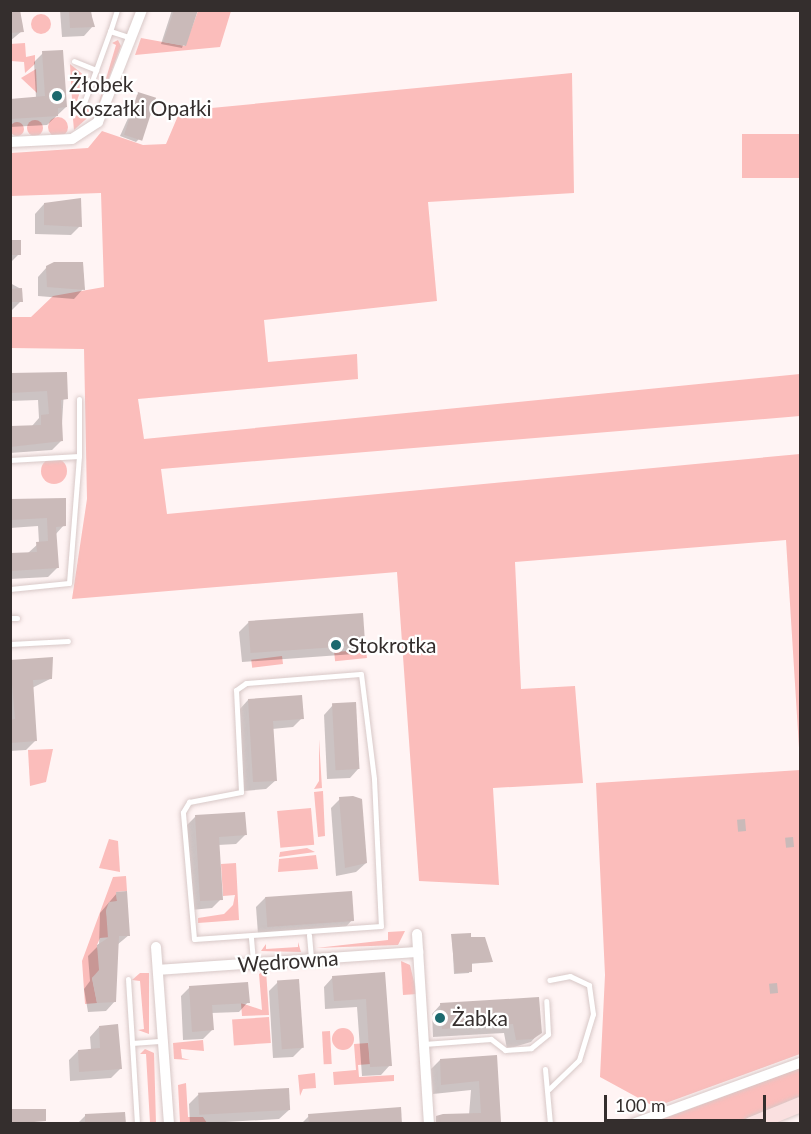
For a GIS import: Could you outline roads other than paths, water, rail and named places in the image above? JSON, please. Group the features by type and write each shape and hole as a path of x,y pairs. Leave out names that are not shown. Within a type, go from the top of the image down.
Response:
{"main road":[{"path":"751,1124 801,1104"}],"street":[{"path":"10,142 72,139 90,130 105,110 142,10"},
{"path":"417,934 429,1124"},
{"path":"156,947 169,1124"},
{"name":"Wędrowna","path":"158,970 418,952"},
{"path":"633,1124 801,1063"}],"lane":[{"path":"84,103 117,10"},
{"path":"110,31 132,38"},
{"path":"74,61 96,70"},
{"path":"10,589 69,583 79,456 79,399"},
{"path":"10,460 79,456"},
{"path":"10,645 68,641"},
{"path":"359,674 366,681 382,922 375,931 309,935 192,938 185,806 241,792 240,686 359,674"},
{"path":"309,935 312,959"},
{"path":"251,938 253,963"},
{"path":"549,980 570,976 589,985 593,1014 579,1060 549,1089"},
{"path":"128,979 137,1124"},
{"path":"424,1044 491,1039 505,1050 531,1048 548,1034 546,1001"},
{"path":"132,1043 163,1041"},
{"path":"545,1069 549,1089 550,1124"}],"place":[{"name":"Żłobek Koszałki Opałki","path":"57,96"},
{"name":"Stokrotka","path":"336,645"},
{"name":"Żabka","path":"440,1018"}]}
